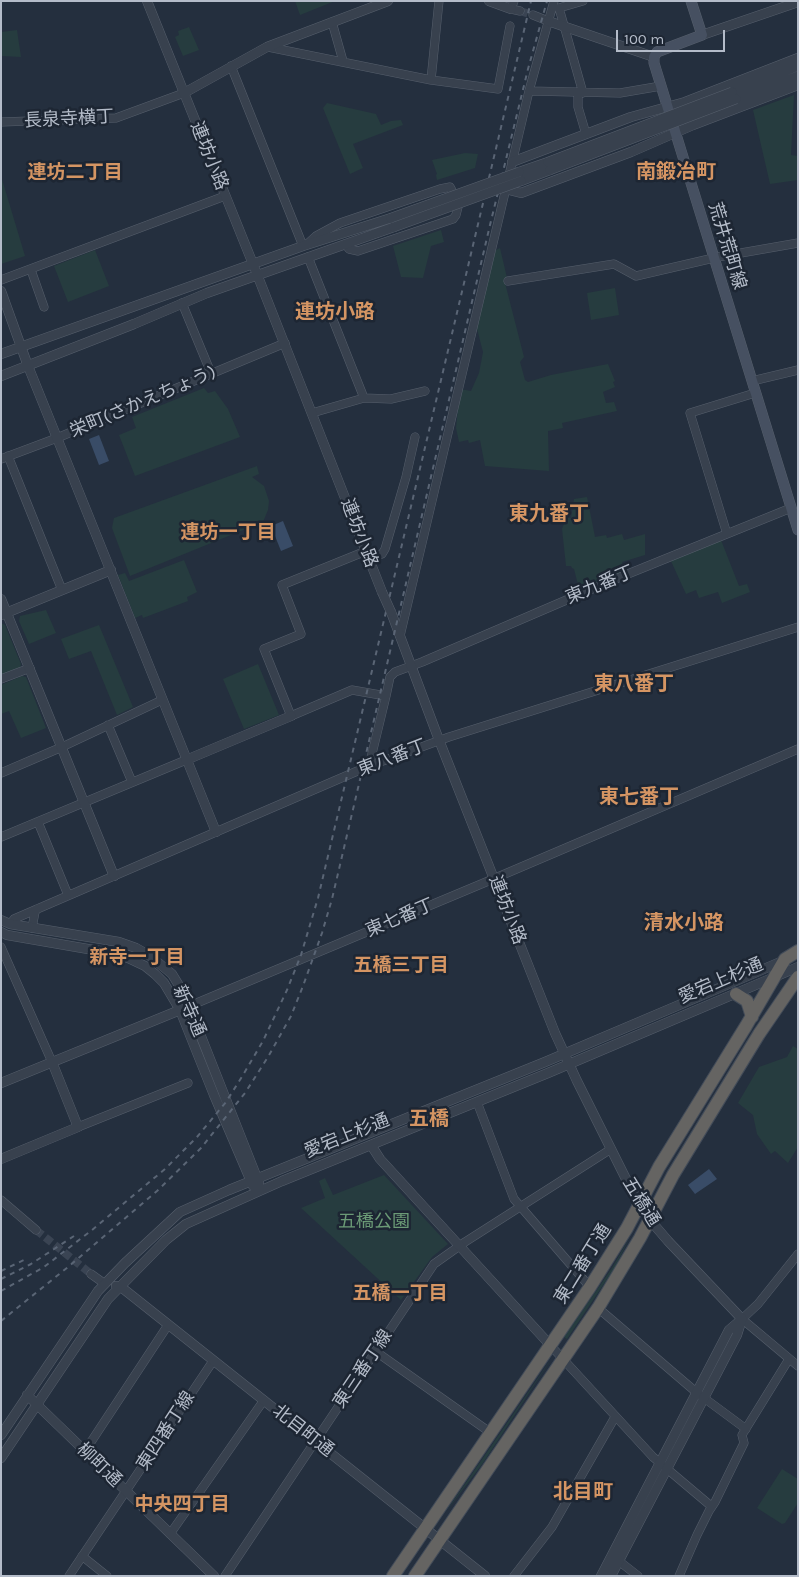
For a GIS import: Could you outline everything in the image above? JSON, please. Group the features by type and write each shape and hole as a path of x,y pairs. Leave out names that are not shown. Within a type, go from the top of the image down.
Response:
{"highway":[{"name":"愛宕上杉通","path":"785,959 798,951"},
{"name":"東二番丁通","path":"393,1576 590,1288 659,1167 752,1017 785,959"},
{"name":"東二番丁通","path":"414,1576 598,1308 650,1220 673,1175 759,1034 798,977"},
{"path":"736,994 747,1001 752,1017"}],"main road":[{"path":"654,57 657,52 702,35 691,1"},
{"name":"荒井荒町線","path":"654,57 654,63 713,258 798,530"}],"street":[{"name":"連坊小路","path":"147,1 285,343 391,612 439,740 564,1054 570,1064"},
{"path":"184,93 267,46 388,1"},
{"path":"431,80 439,1"},
{"path":"490,1 515,7"},
{"path":"400,636 505,189 554,1"},
{"path":"583,1 559,8 581,93 578,107 586,134"},
{"path":"702,35 798,2"},
{"path":"533,15 654,57"},
{"path":"332,22 343,61"},
{"path":"267,46 431,80 498,88 510,26"},
{"path":"512,162 586,134 667,106 685,102 798,58"},
{"path":"231,66 304,246"},
{"path":"1,376 134,324 182,303 345,244 393,222 549,166 734,95 798,66"},
{"path":"734,95 798,76"},
{"path":"505,189 521,193 631,152 693,125 798,85"},
{"path":"529,91 620,93 661,86"},
{"name":"長泉寺横丁","path":"1,122 116,118 184,93"},
{"path":"685,102 693,125"},
{"path":"304,246 316,236 340,223 440,189 450,187 457,200 458,207 453,219 358,251 349,249 345,244"},
{"path":"1,280 225,196"},
{"path":"1,354 304,246 393,222"},
{"path":"508,281 614,264 636,276 713,258 798,243"},
{"path":"308,257 364,398"},
{"path":"31,270 44,307"},
{"path":"1,291 28,366 216,832"},
{"path":"182,303 211,373"},
{"name":"栄町(さかえちょう)","path":"5,458 285,343"},
{"path":"752,381 798,370"},
{"path":"312,413 364,398 391,399 425,391"},
{"path":"727,534 690,413 756,393"},
{"path":"291,716 264,649 301,634 282,585 368,555 382,554 386,549 416,437"},
{"path":"5,458 62,590"},
{"name":"東九番丁","path":"386,696 392,673 483,637 619,577 791,508"},
{"path":"4,614 111,570"},
{"path":"1,599 4,614 30,668 114,876"},
{"name":"東八番丁","path":"4,922 369,766 439,740 798,627"},
{"path":"1,680 30,668"},
{"path":"1,838 352,690 386,696 369,766"},
{"path":"1,773 62,747 162,700"},
{"path":"108,726 132,782"},
{"name":"東七番丁","path":"1,1083 495,879 798,749"},
{"path":"38,822 68,895"},
{"path":"32,928 34,913 37,909"},
{"name":"新寺通","path":"4,922 119,942 136,948 162,964 172,974 189,1006 259,1192"},
{"name":"新寺通","path":"3,934 111,952 145,966 160,979 180,1010 214,1095 254,1180"},
{"path":"1,947 52,1062 78,1127"},
{"name":"愛宕上杉通","path":"1,1435 98,1291 180,1212 564,1054 785,959"},
{"name":"愛宕上杉通","path":"1,1458 108,1299 166,1240 186,1224 798,967"},
{"name":"五橋通","path":"570,1064 639,1204 668,1241 742,1319"},
{"path":"1,1159 188,1083"},
{"path":"477,1102 514,1199 590,1288"},
{"path":"371,1145 380,1159 615,1417 663,1466 712,1506"},
{"name":"東三番丁線","path":"225,1576 434,1264 611,1149"},
{"path":"1,1200 36,1230"},
{"path":"601,1576 615,1559 663,1466 696,1392 729,1330 758,1304 798,1254"},
{"path":"91,1274 105,1284 121,1286"},
{"name":"北目町通","path":"121,1286 485,1576"},
{"path":"598,1308 696,1392 746,1429"},
{"path":"742,1319 798,1366"},
{"path":"663,1466 704,1398 737,1335 742,1319"},
{"path":"86,1451 168,1325"},
{"path":"375,1351 491,1433"},
{"path":"679,1576 744,1442 742,1435 789,1359"},
{"name":"東四番丁線","path":"69,1576 213,1361"},
{"name":"柳町通","path":"27,1396 214,1576"},
{"path":"170,1534 264,1400"},
{"path":"514,1576 552,1527 615,1417"},
{"path":"82,1556 107,1576"},
{"path":"611,1576 615,1559"},
{"path":"615,1559 638,1576"}],"green space":[{"path":"295,1 335,1 300,15"},
{"path":"189,27 199,50 183,56 175,37 179,35 178,31"},
{"path":"17,30 21,57 1,56 1,32"},
{"path":"794,95 791,155 798,156 798,180 770,184 753,110"},
{"path":"327,103 376,114 381,125 401,120 403,125 353,144 363,168 350,174 323,108"},
{"path":"465,153 478,154 475,168 437,180 432,160"},
{"path":"1,176 25,256 1,264"},
{"path":"441,230 444,242 431,246 423,278 401,277 393,246"},
{"path":"500,248 507,278 504,279 524,357 520,362 525,380 528,382 551,375 608,364 615,381 613,382 615,387 603,392 606,403 614,402 617,411 562,423 563,428 548,431 549,471 485,466 480,440 469,443 468,440 459,442 456,428 460,389 471,391 479,373 483,352 476,325 489,270 496,250"},
{"path":"95,250 109,286 68,302 54,266"},
{"path":"615,288 619,315 591,320 587,293"},
{"path":"204,388 208,393 215,391 228,409 240,437 135,476 119,435 136,428 132,417"},
{"path":"257,466 259,474 252,477 264,486 269,501 268,510 263,522 130,576 112,528 114,518"},
{"path":"587,497 595,537 606,535 607,538 622,534 624,540 645,534 645,555 622,562 623,565 617,567 620,573 579,589 574,569 571,566 566,566 562,529 566,518 571,518 574,499"},
{"path":"721,540 739,586 747,584 750,592 722,603 718,592 699,598 696,590 686,594 671,561"},
{"path":"184,560 197,592 187,597 188,601 143,618 142,615 135,618 118,575 125,573 129,581"},
{"path":"46,610 56,633 29,644 19,621 20,616"},
{"path":"1,623 5,625 21,664 20,668 1,676"},
{"path":"99,625 133,707 117,715 91,651 69,659 61,639"},
{"path":"258,664 279,715 244,729 223,679"},
{"path":"22,676 26,677 46,728 21,738 9,711 1,714 1,685"},
{"path":"793,1046 798,1049 798,1147 788,1163 775,1151 771,1154 757,1134 753,1115 738,1103 759,1067 787,1057"},
{"name":"五橋公園","path":"384,1175 448,1244 432,1257 401,1300 301,1208 325,1198 319,1181 325,1178 333,1195"},
{"path":"630,1237 614,1269 567,1339 564,1337 612,1268"},
{"path":"549,1362 483,1463 445,1513"},
{"path":"782,1469 798,1479 798,1503 785,1523 782,1524 757,1508"}],"water":[{"path":"99,435 109,461 99,465 89,439"},
{"path":"283,521 293,546 281,551 271,526"},
{"path":"709,1169 717,1179 695,1194 688,1185"}],"tunnel":[{"path":"520,11 533,15"},
{"path":"36,1230 91,1274"}],"railway":[{"path":"1,1291 44,1267 92,1230 165,1169 197,1137 226,1102 243,1075 263,1041 287,990 301,955 318,898 531,1"},
{"path":"1,1321 157,1191 201,1148 245,1093 291,1016 322,933 332,899 490,225 528,69 547,1"},
{"path":"1,1279 31,1264 74,1236"},
{"path":"1,1271 26,1259"}],"district":[{"name":"南鍛冶町","path":"676,172"},
{"name":"連坊二丁目","path":"75,173"},
{"name":"連坊小路","path":"335,312"},
{"name":"東九番丁","path":"549,514"},
{"name":"連坊一丁目","path":"228,533"},
{"name":"東八番丁","path":"634,684"},
{"name":"東七番丁","path":"639,797"},
{"name":"清水小路","path":"684,923"},
{"name":"新寺一丁目","path":"137,958"},
{"name":"五橋三丁目","path":"401,966"},
{"name":"五橋","path":"429,1119"},
{"name":"五橋一丁目","path":"400,1294"},
{"name":"北目町","path":"583,1492"},
{"name":"中央四丁目","path":"182,1505"}]}
